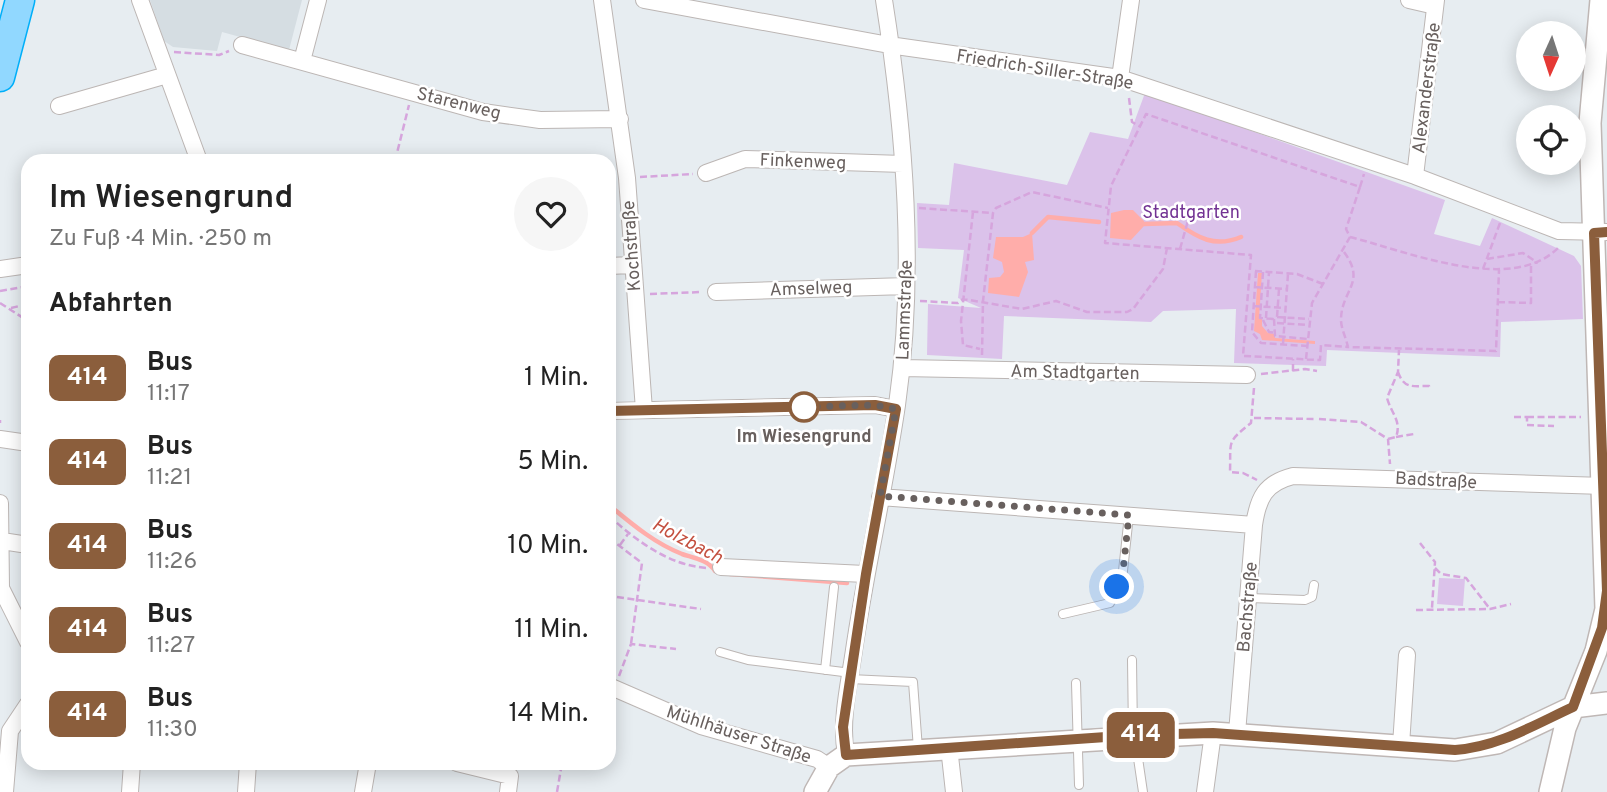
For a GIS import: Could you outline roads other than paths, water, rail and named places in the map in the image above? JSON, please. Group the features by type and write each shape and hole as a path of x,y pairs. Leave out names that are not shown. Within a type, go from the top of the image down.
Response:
{"highway":[{"path":"0,77 20,0"}],"main road":[{"path":"1550,792 1573,707 1595,651 1606,609 1600,233 1591,90 1601,0"},
{"path":"815,792 837,761 918,749 1134,735 1237,733 1476,749 1497,743 1573,707 1607,703"}],"street":[{"path":"140,0 196,154"},
{"path":"302,61 318,0"},
{"name":"Kochstraße","path":"602,0 627,178 644,410"},
{"name":"Friedrich-Siller-Straße","path":"644,0 889,44 1126,79 1415,176 1559,231 1600,233"},
{"name":"Lammstraße","path":"837,761 902,368 905,286 903,164 884,0"},
{"path":"1126,79 1131,0"},
{"path":"1409,0 1436,3"},
{"name":"Alexanderstraße","path":"1415,176 1436,3"},
{"name":"Starenweg","path":"242,46 483,112 540,120 620,119"},
{"path":"59,106 167,75"},
{"name":"Finkenweg","path":"706,173 745,159 903,164"},
{"path":"616,265 632,265"},
{"path":"0,269 21,266"},
{"name":"Amselweg","path":"716,292 905,286"},
{"name":"Am Stadtgarten","path":"902,368 1252,379"},
{"path":"616,411 875,405 896,409"},
{"path":"0,439 21,442"},
{"name":"Badstraße","path":"1269,486 1293,476 1390,477 1604,486"},
{"name":"Bachstraße","path":"1237,733 1254,525 1257,505 1269,486"},
{"path":"880,496 1254,525"},
{"path":"0,503 1,588 21,628"},
{"path":"2,541 21,544"},
{"path":"721,567 866,574"},
{"path":"1401,745 1407,655"},
{"name":"Mühlhäuser Straße","path":"616,690 701,726 817,759 837,761"},
{"path":"5,792 10,732 21,715"},
{"path":"1205,792 1213,733"},
{"path":"949,747 954,792"},
{"path":"131,792 132,770"},
{"path":"246,792 248,770"},
{"path":"363,792 367,770"},
{"path":"486,770 510,776 508,792"}],"lane":[{"path":"1063,614 1110,603 1123,571 1129,515"},
{"path":"1248,598 1305,600 1312,597 1314,585"},
{"path":"825,670 834,587"},
{"path":"720,652 748,660 850,676 914,682 918,749"},
{"path":"1132,660 1134,735 1143,792"},
{"path":"1076,683 1079,785"}],"waterway":[{"path":"1032,233 1048,217 1099,222"},
{"path":"1144,224 1177,223 1207,240 1223,242 1241,237"},
{"name":"Holzbach","path":"616,511 653,539 672,550 705,562 715,571"},
{"name":"Holzbach","path":"730,574 847,583"}],"place":[{"name":"Im Wiesengrund","path":"804,407"}],"park label":[{"name":"Stadtgarten","path":"1191,212"}]}
